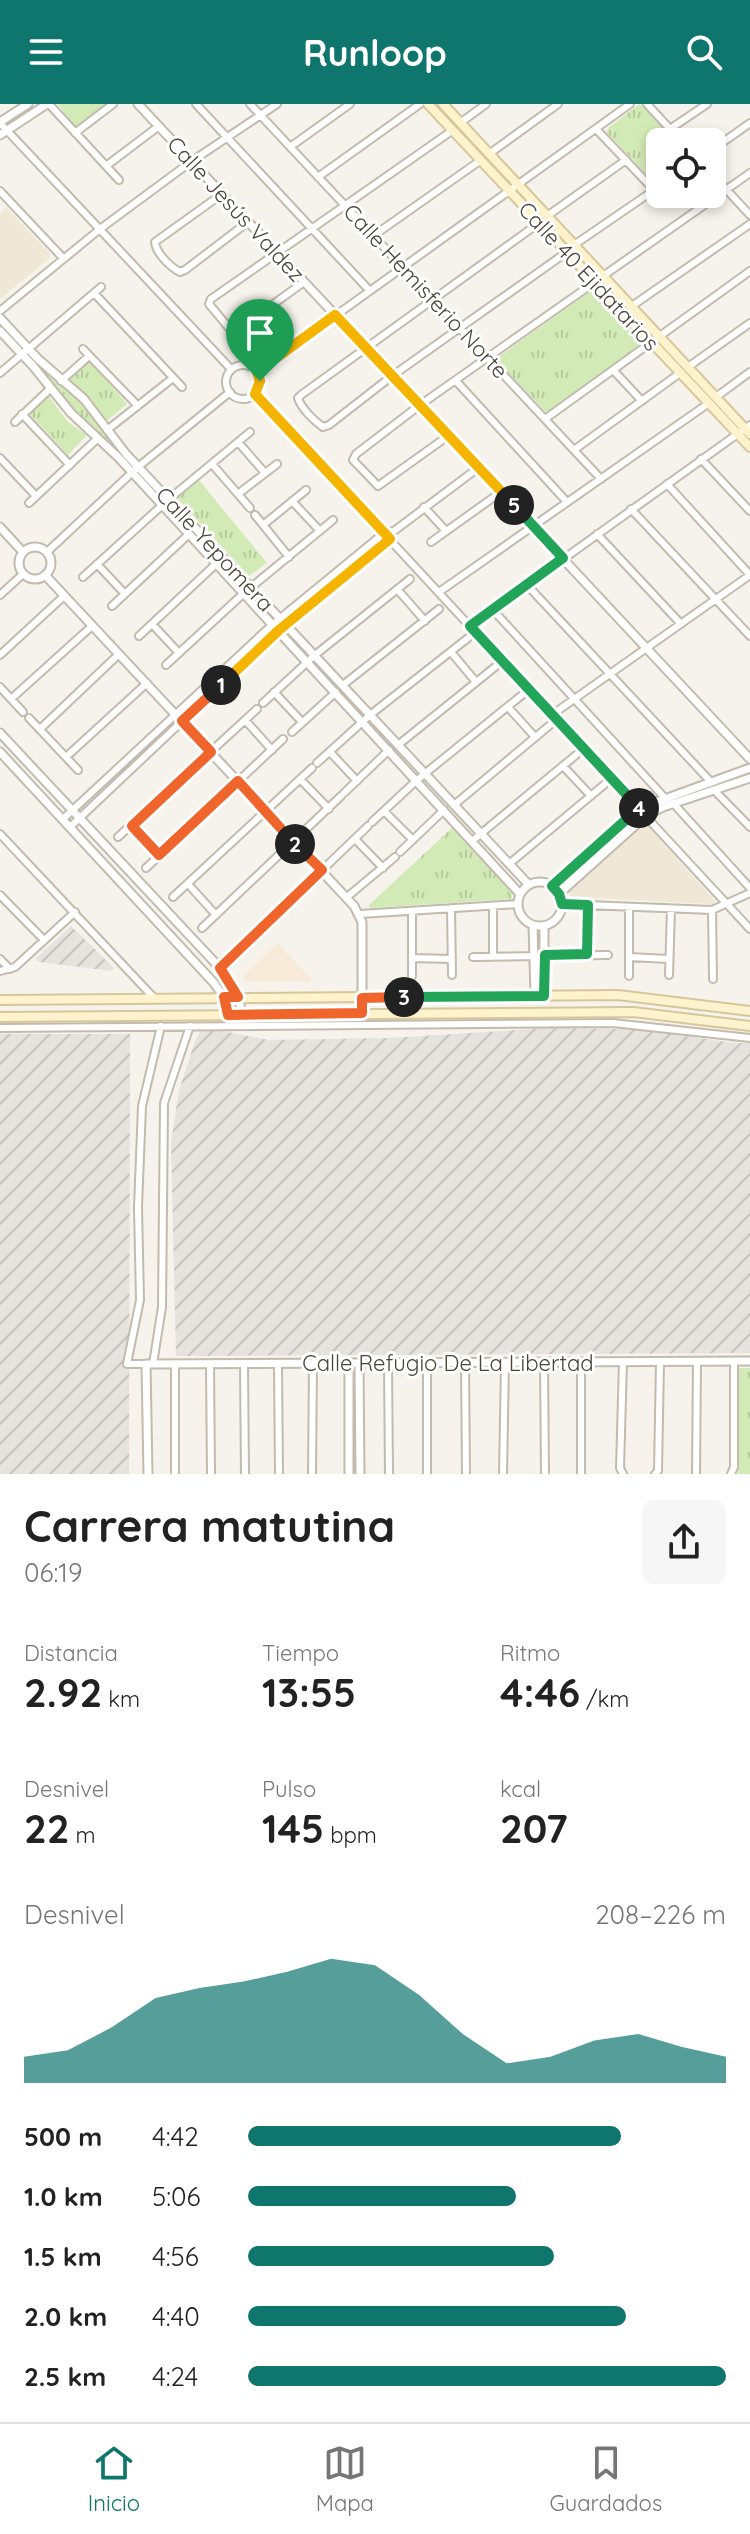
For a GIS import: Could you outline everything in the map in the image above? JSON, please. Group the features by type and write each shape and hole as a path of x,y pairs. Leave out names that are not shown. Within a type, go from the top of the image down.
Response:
{"main road":[{"name":"Calle 40 Ejidatarios","path":"428,104 567,252 632,306 656,340"},
{"name":"Calle 40 Ejidatarios","path":"443,104 574,245 599,279 713,400 746,430 750,447"},
{"path":"0,1000 618,995 750,1011"},
{"path":"0,1017 633,1012 750,1026"}],"street":[{"path":"28,104 0,122 4,132 231,369"},
{"path":"4,132 48,104 119,180"},
{"path":"75,133 113,104"},
{"name":"Calle Jesús Valdez","path":"138,104 750,759"},
{"path":"196,104 369,290"},
{"name":"Calle Hemisferio Norte","path":"250,104 601,479"},
{"path":"0,311 100,229 192,161 277,104"},
{"path":"290,147 339,107 350,104"},
{"path":"318,177 420,104"},
{"path":"460,123 486,104"},
{"path":"489,154 558,104"},
{"path":"257,372 630,104"},
{"path":"647,104 669,128"},
{"path":"671,128 707,104"},
{"path":"726,140 750,123"},
{"path":"106,166 159,126"},
{"path":"596,129 646,178"},
{"path":"304,282 236,331 229,328 209,304 211,299 453,130"},
{"path":"373,236 481,160"},
{"path":"547,216 626,160"},
{"path":"448,436 378,486 357,465 354,456 420,405 750,173"},
{"path":"727,190 750,215"},
{"path":"0,191 63,258"},
{"path":"222,194 155,242 156,249 174,270 185,270 248,222"},
{"path":"574,245 646,196"},
{"path":"539,223 299,396 299,403 318,424 323,427 329,425 392,376 567,252"},
{"path":"632,306 750,224"},
{"path":"545,419 750,271"},
{"path":"0,373 101,287"},
{"path":"94,293 182,387"},
{"name":"Calle Yepomera","path":"0,318 71,413 135,470 279,624 343,685 529,885"},
{"path":"574,450 750,323"},
{"name":"Calle Yepomera","path":"0,331 84,399 135,470"},
{"path":"83,349 138,406"},
{"path":"61,381 89,356"},
{"path":"230,392 245,399 255,394 260,386 257,372 245,365 231,369"},
{"path":"230,392 227,378 231,369"},
{"path":"614,371 642,401"},
{"path":"439,592 750,372"},
{"path":"107,430 173,378"},
{"path":"456,381 567,502"},
{"path":"15,422 51,388"},
{"path":"47,552 135,470 230,392"},
{"path":"255,394 750,929"},
{"path":"22,414 70,465"},
{"path":"470,626 701,459 746,430"},
{"path":"83,577 165,502 250,432"},
{"path":"29,503 98,438"},
{"path":"238,442 265,473"},
{"path":"0,458 36,496"},
{"path":"701,459 750,511"},
{"path":"212,464 250,508"},
{"path":"238,494 277,464"},
{"path":"63,819 175,713 279,624 387,536 478,468"},
{"path":"553,714 750,575 667,484"},
{"path":"263,525 306,490"},
{"path":"431,542 501,492"},
{"path":"292,501 320,531"},
{"name":"Calle Yepomera","path":"165,502 189,534 248,590"},
{"path":"424,507 446,531"},
{"path":"631,509 750,636"},
{"path":"255,515 289,557"},
{"path":"166,665 248,590 333,520"},
{"path":"1,530 22,551"},
{"path":"112,606 189,534"},
{"path":"597,534 681,624"},
{"path":"35,546 47,552 51,564 45,575 34,579 23,574 18,562 22,551 35,546"},
{"path":"139,636 217,563"},
{"path":"97,564 125,594"},
{"path":"0,595 23,574"},
{"path":"45,575 360,914 363,929 362,1013"},
{"path":"263,703 312,658 410,579"},
{"path":"527,585 710,781"},
{"path":"397,589 425,621"},
{"path":"0,655 64,596"},
{"path":"343,685 439,609"},
{"path":"493,610 661,790 663,807"},
{"path":"152,624 179,653"},
{"path":"70,827 279,624"},
{"path":"11,699 92,626"},
{"path":"173,897 370,715 468,638"},
{"path":"451,652 476,682"},
{"path":"40,729 119,654"},
{"name":"Calle Yepomera","path":"312,658 336,692 520,894"},
{"path":"398,745 495,667"},
{"path":"66,757 147,683"},
{"path":"0,687 78,770"},
{"path":"274,692 302,722"},
{"path":"292,732 336,692"},
{"path":"220,968 417,780 522,695"},
{"path":"508,707 535,737"},
{"path":"118,837 257,709"},
{"path":"245,720 272,750"},
{"path":"454,805 550,725"},
{"path":"0,733 220,968 238,997 242,1014"},
{"path":"146,868 283,739"},
{"path":"202,928 389,750"},
{"path":"0,752 214,983 224,997 228,1015"},
{"path":"330,752 357,781"},
{"path":"472,841 576,755"},
{"path":"563,766 591,796"},
{"path":"552,886 640,808 750,768"},
{"path":"559,894 647,815 673,803 750,778"},
{"path":"300,779 329,809"},
{"path":"509,864 605,784"},
{"path":"714,790 750,827"},
{"path":"562,904 712,910 750,890 673,803"},
{"path":"347,897 398,855 444,810"},
{"path":"384,811 413,840"},
{"path":"132,826 159,855"},
{"path":"0,834 155,999"},
{"path":"355,839 383,868"},
{"path":"538,882 552,886 562,904 559,916 544,926 533,925 524,919 518,904 520,894 529,885 538,882"},
{"path":"188,884 216,915"},
{"path":"0,895 44,940"},
{"path":"360,914 518,904"},
{"path":"587,954 588,905"},
{"path":"493,906 493,956"},
{"path":"629,907 629,976"},
{"path":"451,908 452,975"},
{"path":"669,975 671,909"},
{"path":"712,910 713,979"},
{"path":"412,911 412,976"},
{"path":"0,971 21,962 75,912"},
{"path":"533,925 539,996"},
{"path":"539,996 545,955 544,926"},
{"path":"473,957 608,955"},
{"path":"629,957 669,959"},
{"path":"412,958 452,959"},
{"path":"0,959 10,969"},
{"path":"421,1013 421,1025"},
{"path":"0,1028 613,1023 750,1038"},
{"path":"150,1364 127,1364 140,1300 138,1207 142,1106 161,1026"},
{"path":"148,1474 150,1364 162,1307 164,1103 190,1026"},
{"path":"696,1474 697,1361"},
{"path":"732,1473 734,1361"},
{"name":"Calle Refugio De La Libertad","path":"150,1364 750,1361"},
{"path":"503,1474 505,1362"},
{"path":"544,1362 545,1474"},
{"path":"581,1362 581,1474"},
{"path":"622,1474 623,1362"},
{"path":"656,1474 660,1362"},
{"path":"349,1363 349,1474"},
{"path":"359,1363 360,1474"},
{"path":"388,1363 389,1474"},
{"path":"427,1363 427,1474"},
{"path":"465,1363 466,1474"},
{"path":"175,1364 175,1474"},
{"path":"210,1364 211,1474"},
{"path":"244,1364 245,1474"},
{"path":"278,1364 279,1474"},
{"path":"312,1474 313,1364"}],"shaded area":[{"path":"6,207 50,254 50,258 0,299 0,214"},
{"path":"644,822 715,901 713,904 571,897 568,890"},
{"path":"71,926 114,968 112,971 35,959"},
{"path":"278,943 314,982 247,982 243,976"},
{"path":"549,1028 636,1029 750,1043 750,1353 176,1356 171,1143 179,1090 200,1032 217,1030 269,1040 389,1038"},
{"path":"0,1034 130,1034 129,1474 0,1474"}],"green space":[{"path":"58,104 106,104 74,126"},
{"path":"638,105 643,105 665,128 646,128 646,174 607,133 608,128"},
{"path":"594,289 643,340 642,345 550,413 497,361 498,357"},
{"path":"88,359 127,404 108,420 68,377"},
{"path":"40,369 78,399 115,446 72,411"},
{"path":"47,394 68,422 87,435 68,455 28,412"},
{"path":"198,479 267,563 249,576 176,497"},
{"path":"455,825 515,890 511,899 368,906"},
{"path":"738,1368 750,1368 750,1474 738,1474"}],"route":[{"path":"335,315 563,558 470,626 640,808 552,886 562,904 588,905 587,954 545,955 544,996 362,998 362,1013 228,1015 224,997 238,997 220,968 322,870 238,781 159,855 132,826 211,752 182,721 279,630 390,539 255,394 260,381 257,372 335,315"}]}
